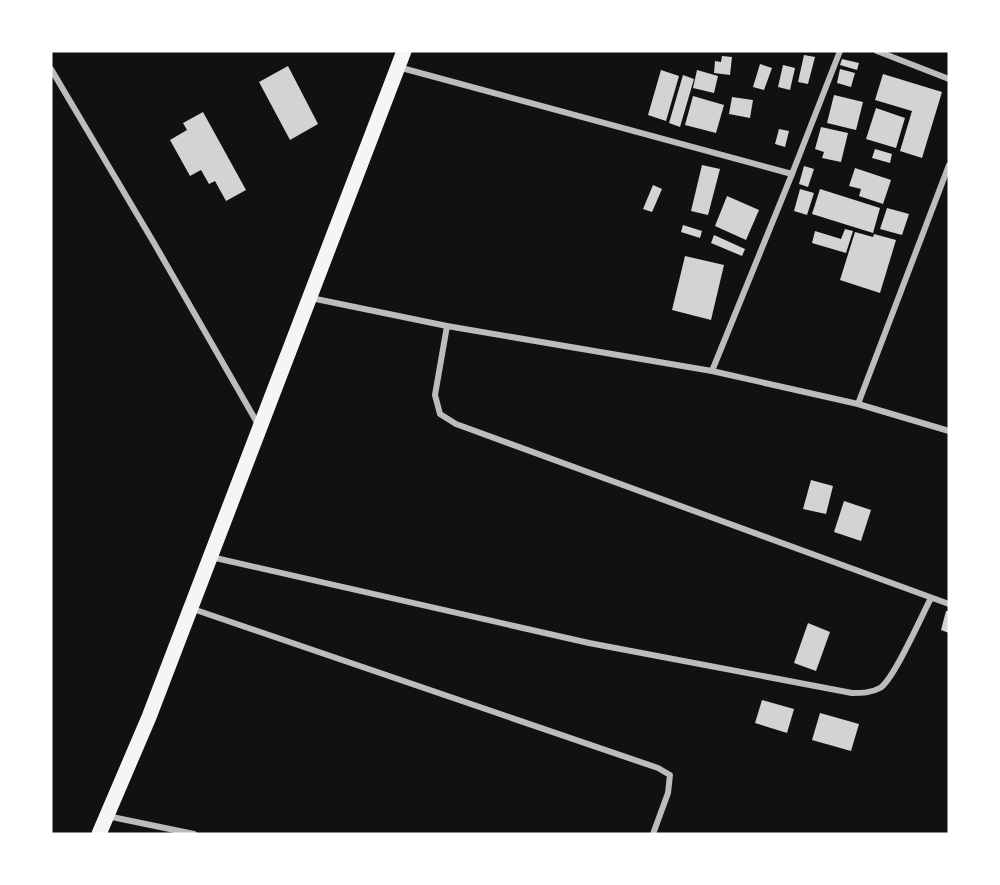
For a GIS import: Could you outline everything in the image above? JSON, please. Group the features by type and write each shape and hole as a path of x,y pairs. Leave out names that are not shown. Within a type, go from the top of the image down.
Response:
{"main road":[{"path":"99,834 149,717 404,51"}],"street":[{"path":"712,371 840,51"},
{"path":"878,51 949,79"},
{"path":"398,67 792,174"},
{"path":"51,69 259,426"},
{"path":"858,404 949,165"},
{"path":"310,298 447,326 712,371 858,404 949,431"},
{"path":"447,326 435,395 440,414 456,424 949,604"},
{"path":"210,557 589,643 852,693 866,693 881,687 892,673 931,598"},
{"path":"189,608 658,768 670,776 668,793 653,834"},
{"path":"107,816 194,834"}],"building":[{"path":"804,55 815,57 808,84 798,82"},
{"path":"722,56 732,57 730,75 714,73 715,61 721,62"},
{"path":"842,59 859,63 857,70 840,65"},
{"path":"760,64 772,68 764,90 753,87"},
{"path":"783,65 795,68 790,90 778,87"},
{"path":"288,66 318,124 290,140 259,82"},
{"path":"840,69 855,73 851,87 837,83"},
{"path":"661,70 679,76 666,121 648,115"},
{"path":"697,70 718,76 714,93 693,88"},
{"path":"883,74 942,92 922,158 900,151 912,111 875,100"},
{"path":"683,75 694,79 680,127 669,123"},
{"path":"834,95 863,102 856,130 827,123"},
{"path":"693,96 724,105 716,133 685,125"},
{"path":"732,97 753,100 750,118 729,114"},
{"path":"876,108 905,118 896,148 866,139"},
{"path":"203,112 246,190 226,201 215,181 209,184 201,170 190,176 170,140 187,130 183,123"},
{"path":"821,127 848,133 841,162 822,158 824,152 815,149"},
{"path":"779,129 789,131 785,147 775,144"},
{"path":"875,149 892,154 890,163 872,158"},
{"path":"702,165 720,169 708,215 691,211"},
{"path":"804,166 814,169 808,187 799,184"},
{"path":"855,168 891,180 883,204 859,196 861,189 849,186"},
{"path":"653,185 662,189 652,212 643,209"},
{"path":"800,189 814,193 807,215 794,211"},
{"path":"820,189 880,208 873,233 812,214"},
{"path":"727,196 759,210 746,240 715,226"},
{"path":"887,208 909,214 902,235 880,229"},
{"path":"683,225 702,231 700,238 681,232"},
{"path":"845,229 853,231 846,253 812,243 815,231 841,239"},
{"path":"855,232 896,240 880,293 840,280"},
{"path":"714,235 745,249 742,256 711,243"},
{"path":"685,256 724,265 711,320 672,310"},
{"path":"811,480 833,486 826,514 803,509"},
{"path":"844,501 871,510 861,541 834,532"},
{"path":"946,611 949,611 949,633 941,630"},
{"path":"808,623 830,632 816,671 794,663"},
{"path":"762,700 794,709 787,733 755,723"},
{"path":"820,713 859,724 851,751 812,740"}]}
